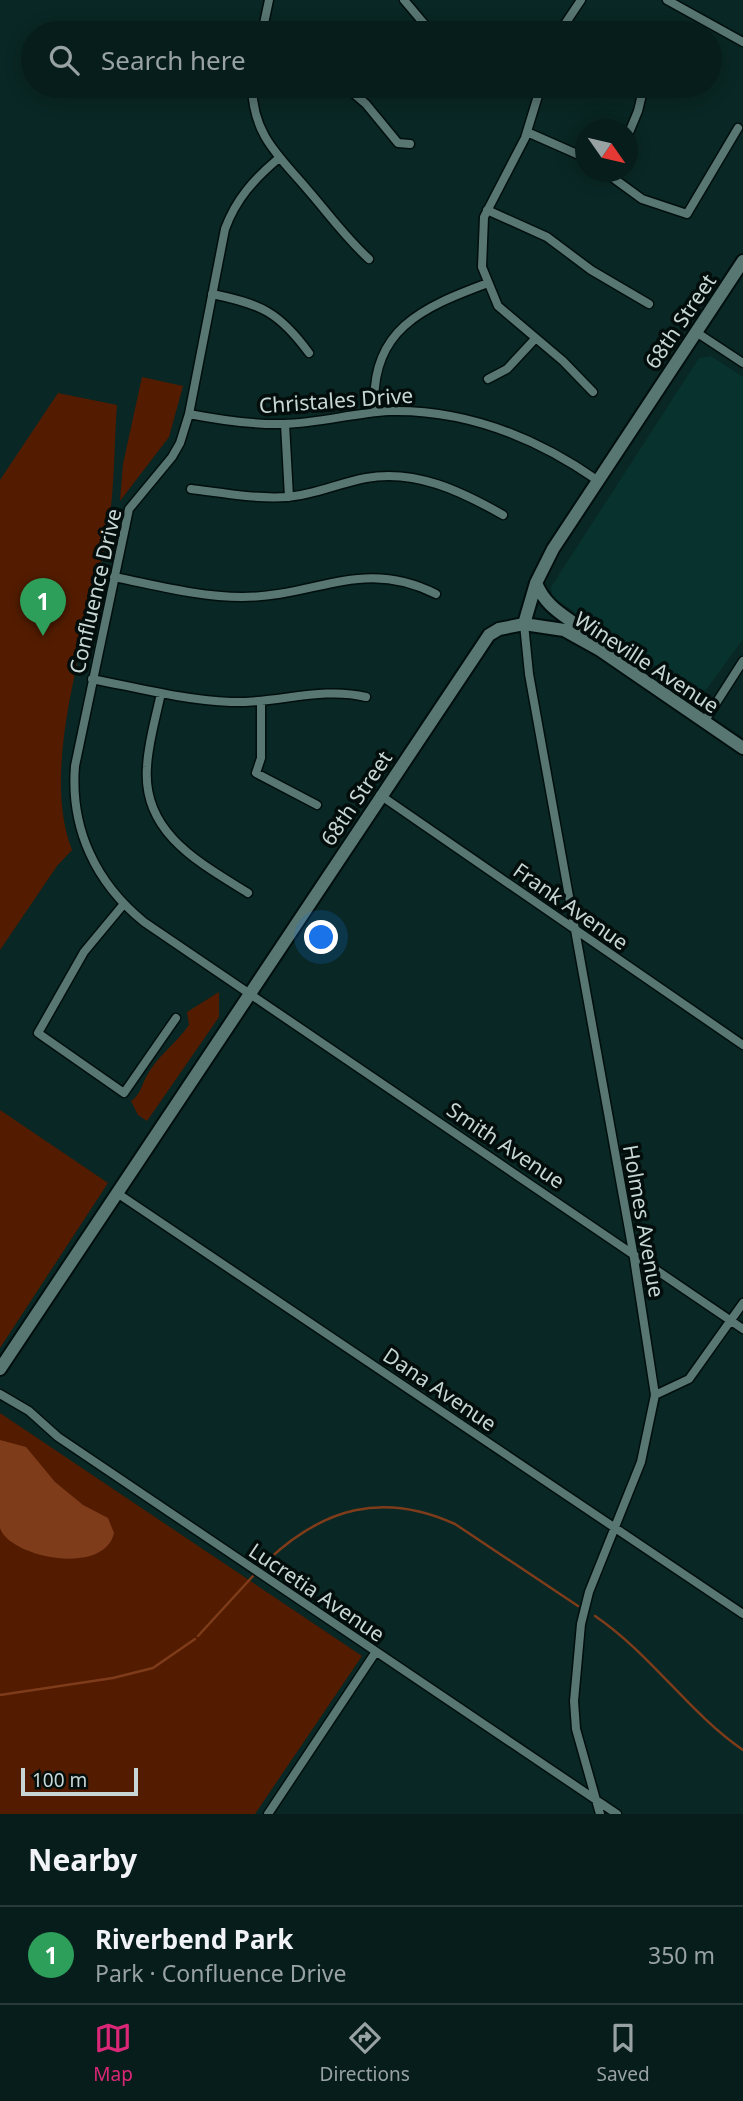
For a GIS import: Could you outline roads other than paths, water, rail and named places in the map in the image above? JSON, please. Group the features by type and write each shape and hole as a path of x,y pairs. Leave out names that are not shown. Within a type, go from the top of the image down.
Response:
{"street":[{"path":"265,21 269,0"},
{"path":"404,0 422,21"},
{"path":"567,21 581,0"},
{"path":"670,1 706,21"},
{"path":"722,30 743,42"},
{"path":"252,98 262,132 279,158 309,190 341,233 369,259"},
{"path":"359,98 398,143 410,144"},
{"path":"537,98 527,132 487,210 481,246 482,267 498,306 534,340 564,362 593,393"},
{"path":"635,119 641,98"},
{"path":"619,182 642,199 687,214 738,128"},
{"path":"527,132 575,153"},
{"name":"Confluence Drive","path":"248,993 123,905 100,874 87,849 75,801 75,766 129,509 172,457 180,443 189,414 231,212 254,180 279,158"},
{"path":"487,210 547,237 581,264 649,304"},
{"name":"68th Street","path":"0,1369 483,642 499,629 524,624 536,583 553,549 743,261"},
{"path":"375,412 378,373 384,354 402,328 430,305 488,284"},
{"path":"212,295 245,301 273,315 288,324 309,353"},
{"path":"696,332 743,363"},
{"path":"488,379 507,369 534,340"},
{"name":"Christales Drive","path":"189,414 236,422 285,424 375,412 441,414 502,428 548,448 597,480"},
{"path":"285,424 289,497"},
{"path":"191,489 246,496 289,497 366,478 402,477 454,489 503,515"},
{"path":"114,577 190,592 241,597 304,592 354,577 377,577 405,580 436,594"},
{"path":"536,583 549,607 589,632 600,650"},
{"name":"Wineville Avenue","path":"524,624 564,630 600,650 743,748"},
{"name":"Holmes Avenue","path":"524,624 573,929 633,1252 655,1395 641,1462 589,1592 581,1624 574,1701 581,1750 600,1814"},
{"path":"704,722 743,662"},
{"path":"92,679 212,701 261,702 333,693 366,697"},
{"path":"161,693 146,770 149,800 154,813 169,836 185,853 248,893"},
{"path":"261,702 261,758 256,773 317,805"},
{"name":"Frank Avenue","path":"380,795 743,1045"},
{"path":"123,905 84,952 38,1033 124,1093 176,1018"},
{"name":"Smith Avenue","path":"248,993 743,1329"},
{"name":"Dana Avenue","path":"117,1194 743,1614"},
{"path":"655,1395 690,1379 743,1303"},
{"name":"Lucretia Avenue","path":"0,1394 29,1411 58,1437 375,1653 618,1814"},
{"path":"268,1814 375,1653"}],"waterway":[{"path":"267,1561 310,1528 332,1517 355,1510 403,1508 455,1524 578,1606"},
{"path":"198,1636 253,1576"},
{"path":"595,1616 634,1648 723,1735 743,1750"},
{"path":"0,1695 113,1678 153,1668 195,1639"}],"place":[{"name":"Riverbend Park","path":"43,636"}]}
